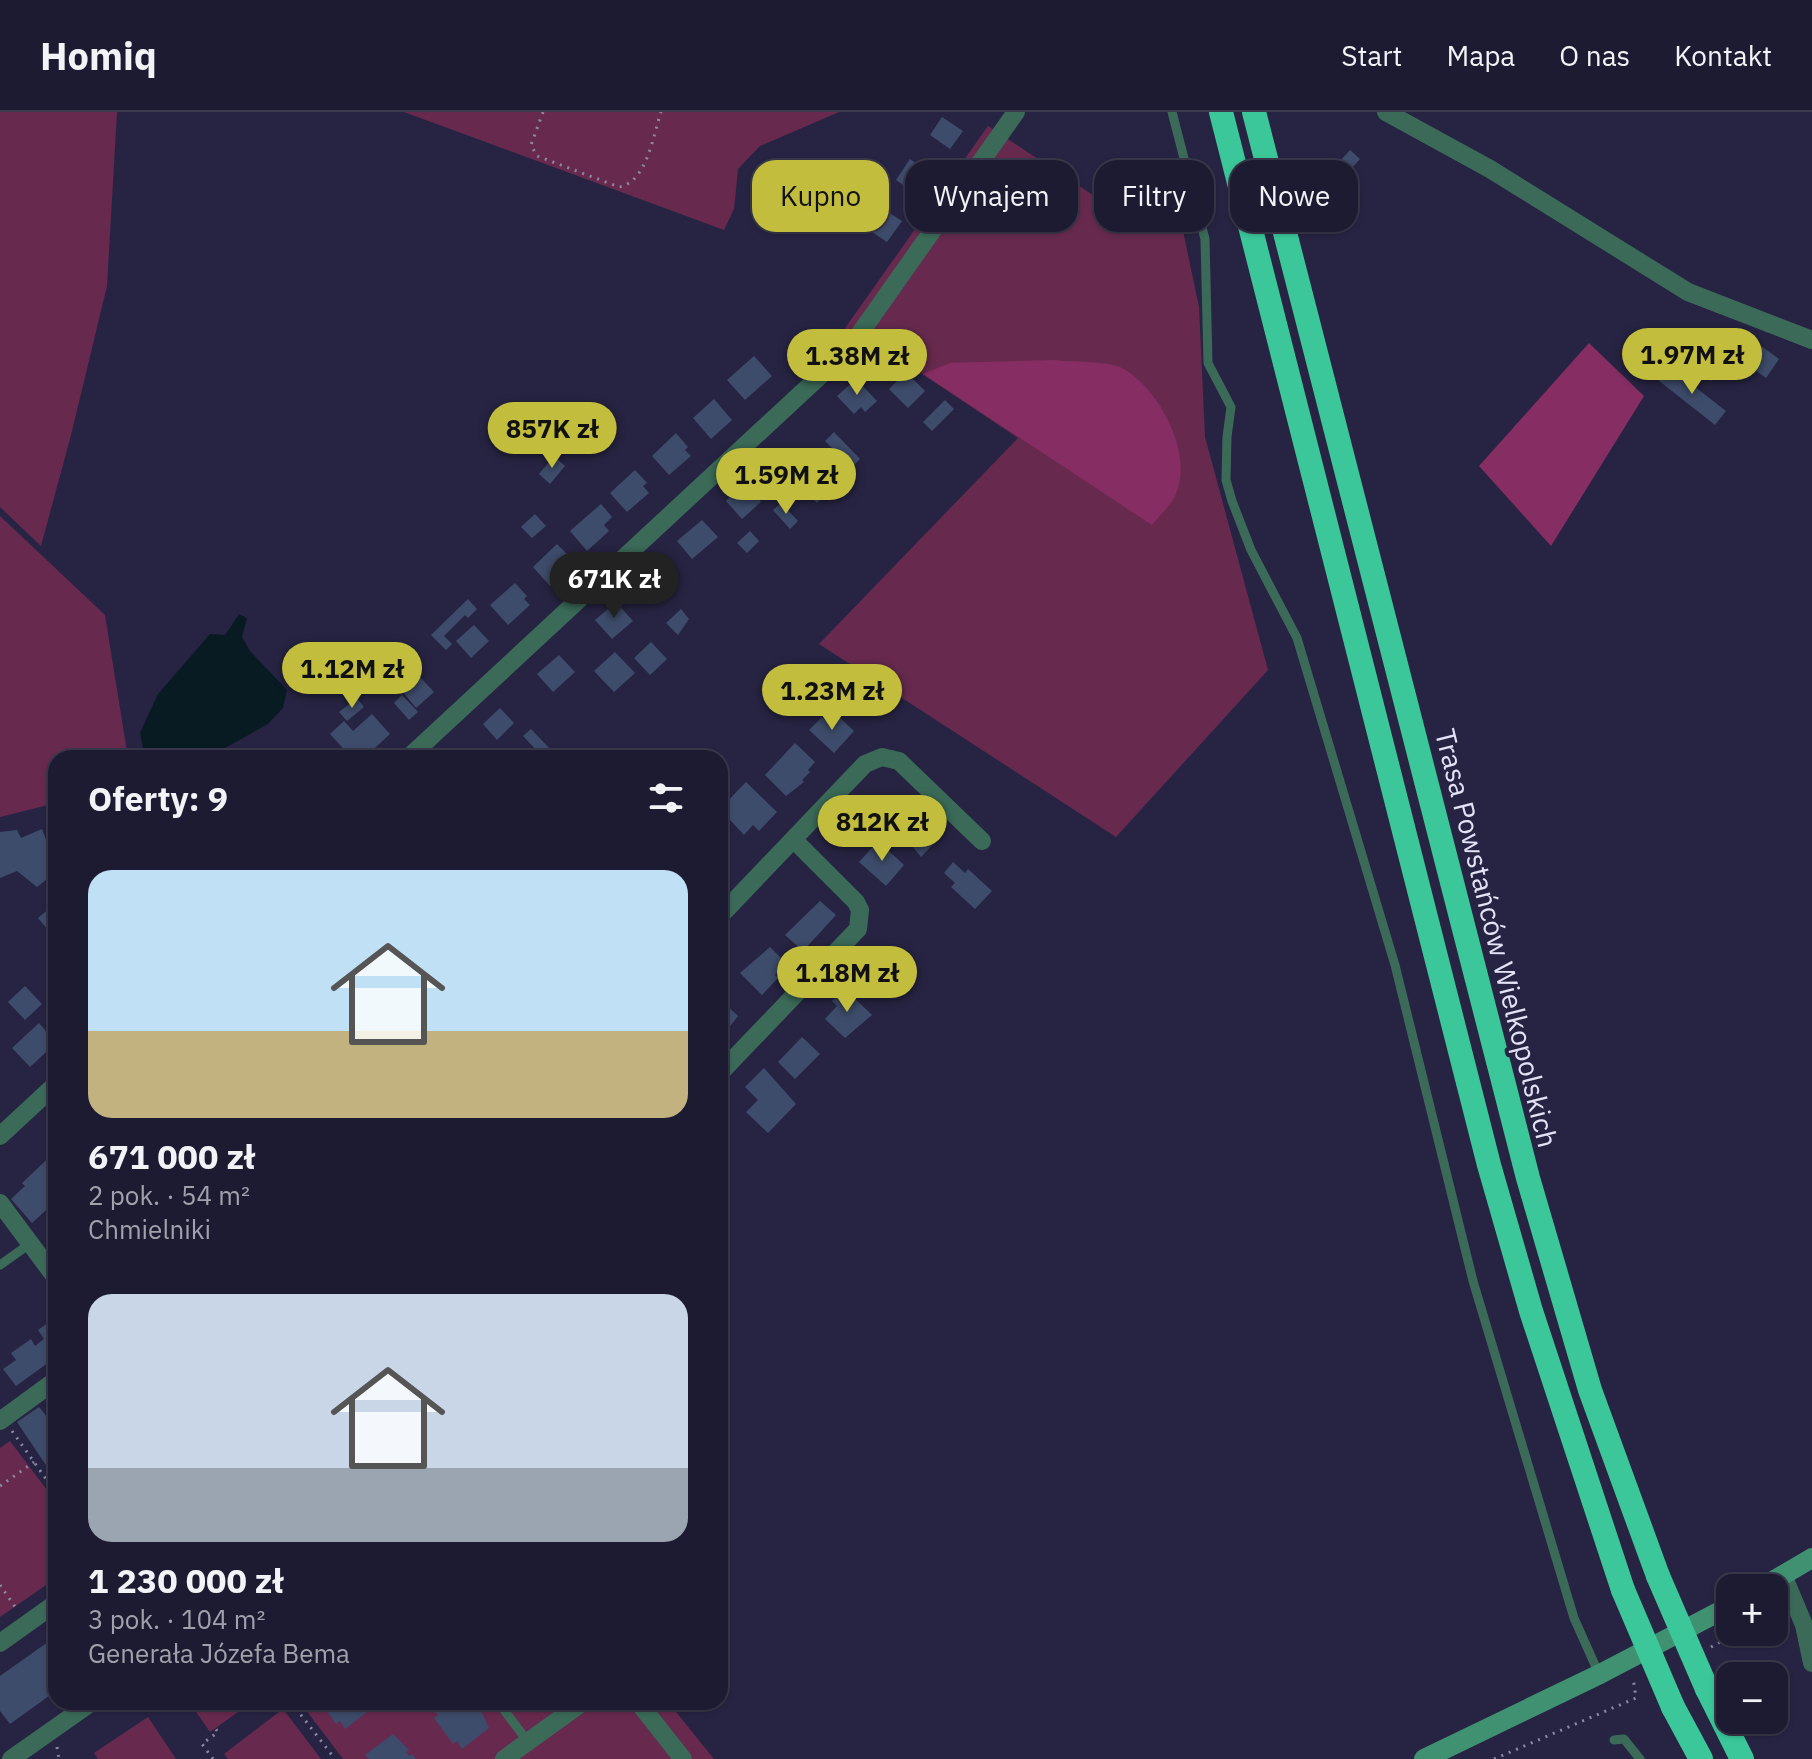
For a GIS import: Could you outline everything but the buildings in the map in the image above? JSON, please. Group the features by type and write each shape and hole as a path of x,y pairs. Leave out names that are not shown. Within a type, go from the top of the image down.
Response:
{"highway":[{"path":"1221,112 1489,1165 1540,1340 1623,1590 1673,1707 1701,1759"},
{"name":"Trasa Powstańców Wielkopolskich","path":"1254,112 1528,1178 1590,1390 1658,1576 1707,1689 1742,1759"}],"main road":[{"path":"1785,1574 1812,1558"},
{"path":"1424,1759 1600,1674 1716,1613"}],"street":[{"path":"417,750 849,349 1016,112"},
{"path":"1399,115 1688,292 1812,340"},
{"path":"728,908 865,764 882,757 899,761 982,841"},
{"path":"728,1065 858,929 860,910 856,902 794,840"},
{"path":"0,1136 48,1091"},
{"path":"0,1203 48,1267"},
{"path":"1,1420 48,1386"},
{"path":"1788,1587 1804,1625 1812,1663"},
{"path":"0,1643 22,1616 48,1606"},
{"path":"11,1759 40,1750 83,1710"},
{"path":"504,1759 572,1710"},
{"path":"644,1710 683,1759"}],"lane":[{"path":"1172,112 1205,239 1208,363 1231,407 1226,480 1251,550 1297,638 1395,965 1473,1281 1574,1618 1600,1674"},
{"path":"0,1265 31,1243"},
{"path":"504,1710 528,1742"},
{"path":"1614,1740 1624,1739 1640,1759"}],"path":[{"path":"543,112 531,145 537,156 619,187 627,186 637,178 661,112"},
{"path":"1,1420 48,1482"},
{"path":"0,1486 34,1462"},
{"path":"0,1585 22,1616"},
{"path":"1702,1650 1716,1643"},
{"path":"1494,1759 1636,1698 1633,1677"},
{"path":"297,1710 335,1759"},
{"path":"213,1759 202,1744 218,1732 215,1728"}],"shaded area":[{"path":"0,112 117,112 107,286 41,546 0,507"},
{"path":"404,112 839,112 760,146 738,169 734,209 724,230"},
{"path":"988,126 1040,160 964,160"},
{"path":"1078,185 1094,196 1094,232 1183,232 1199,307 1205,437 1268,670 1116,837 819,644 1018,438 876,343 843,331 913,232 1078,232"},
{"path":"1589,343 1644,396 1551,546 1479,466"},
{"path":"1054,360 1122,368 1149,391 1160,406 1177,443 1180,480 1173,500 1152,525 923,374 950,363"},
{"path":"0,516 105,615 127,750 48,750 48,805 0,817"},
{"path":"10,1441 48,1491 48,1584 0,1617 0,1448"},
{"path":"195,1710 241,1710 210,1732"},
{"path":"284,1710 321,1759 228,1759 224,1754"},
{"path":"306,1710 674,1710 714,1759 343,1759"},
{"path":"148,1717 176,1759 98,1759 94,1753"}],"water":[{"path":"239,614 247,618 242,637 250,651 287,690 283,708 268,724 221,750 143,750 140,733 158,694 210,634 225,635"}]}
